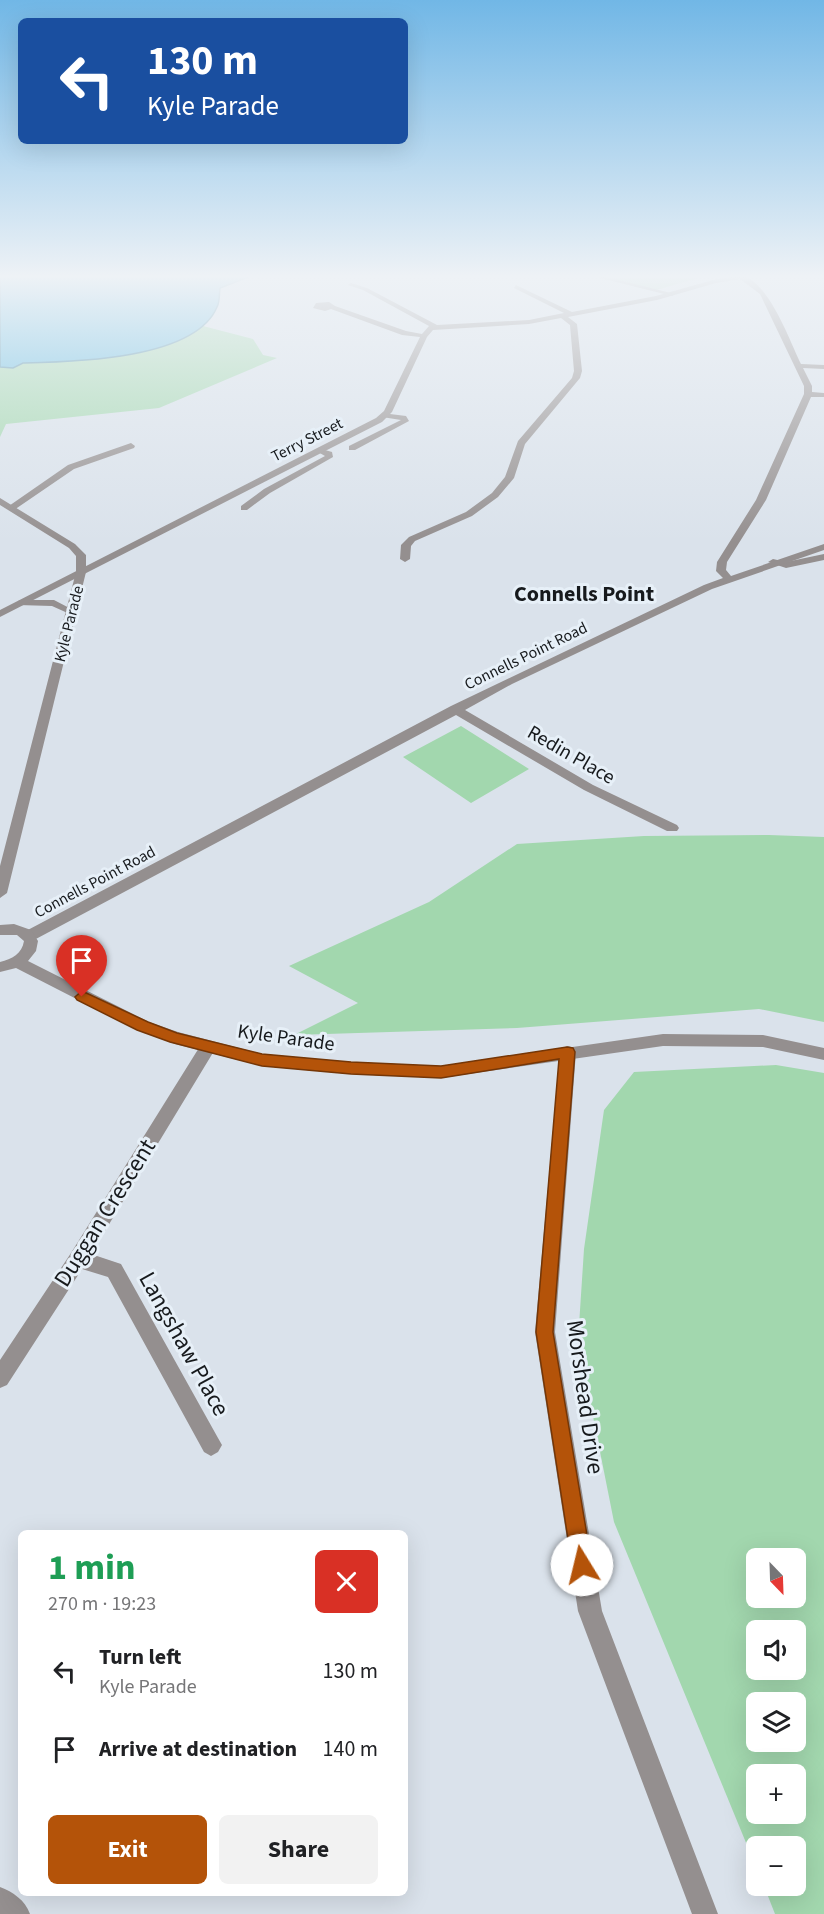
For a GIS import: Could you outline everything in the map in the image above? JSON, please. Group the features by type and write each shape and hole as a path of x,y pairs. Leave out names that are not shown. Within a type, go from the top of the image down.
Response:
{"street":[{"path":"385,415 411,363"},
{"path":"405,559 406,545 412,539 469,514 495,495 509,478 521,443 576,378 577,363"},
{"path":"728,578 720,571 722,562 761,500 808,394 808,386 799,366 824,367"},
{"path":"808,394 824,395"},
{"name":"Terry Street","path":"0,614 385,415"},
{"path":"11,508 71,468 131,446"},
{"name":"Kyle Parade","path":"0,501 77,550 81,555 81,572 72,612 0,893"},
{"name":"Connells Point Road","path":"29,936 454,709 728,578 824,547"},
{"name":"Redin Place","path":"454,709 591,790 625,808 672,828"},
{"path":"0,921 0,930 17,929 29,936 31,946 17,962 0,967"},
{"name":"Kyle Parade","path":"17,962 142,1026 175,1038 262,1060 351,1068 441,1072 567,1052"},
{"path":"567,1052 663,1040 763,1041 824,1054"},
{"name":"Duggan Crescent","path":"0,1378 78,1259 208,1047"},
{"name":"Morshead Drive","path":"567,1052 544,1332 590,1611 705,1914"},
{"name":"Langshaw Place","path":"78,1259 114,1270 211,1445"},
{"path":"0,1900 17,1914"}],"lane":[{"path":"351,448 405,421 403,418 385,415"},
{"path":"244,508 267,491 329,457 329,454 321,450"},
{"path":"773,562 786,566 824,557"},
{"path":"21,603 54,603 72,612"}],"green space":[{"path":"22,363 264,363 159,408 6,424 0,437 0,367"},
{"path":"461,726 529,769 471,803 403,757"},
{"path":"644,836 824,837 824,1022 759,1009 517,1028 294,1035 358,1003 289,966 429,902 517,844"},
{"path":"776,1065 824,1073 824,1914 775,1914 768,1896 806,1896 806,1836 746,1836 746,1843 614,1522 578,1341 584,1249 604,1110 634,1072"}],"water":[{"path":"0,363 22,363 13,368 0,367"}],"district":[{"name":"Connells Point","path":"584,594"}],"route":[{"path":"82,997 142,1026 175,1038 262,1060 351,1068 441,1072 567,1052 544,1332 582,1565"}]}
